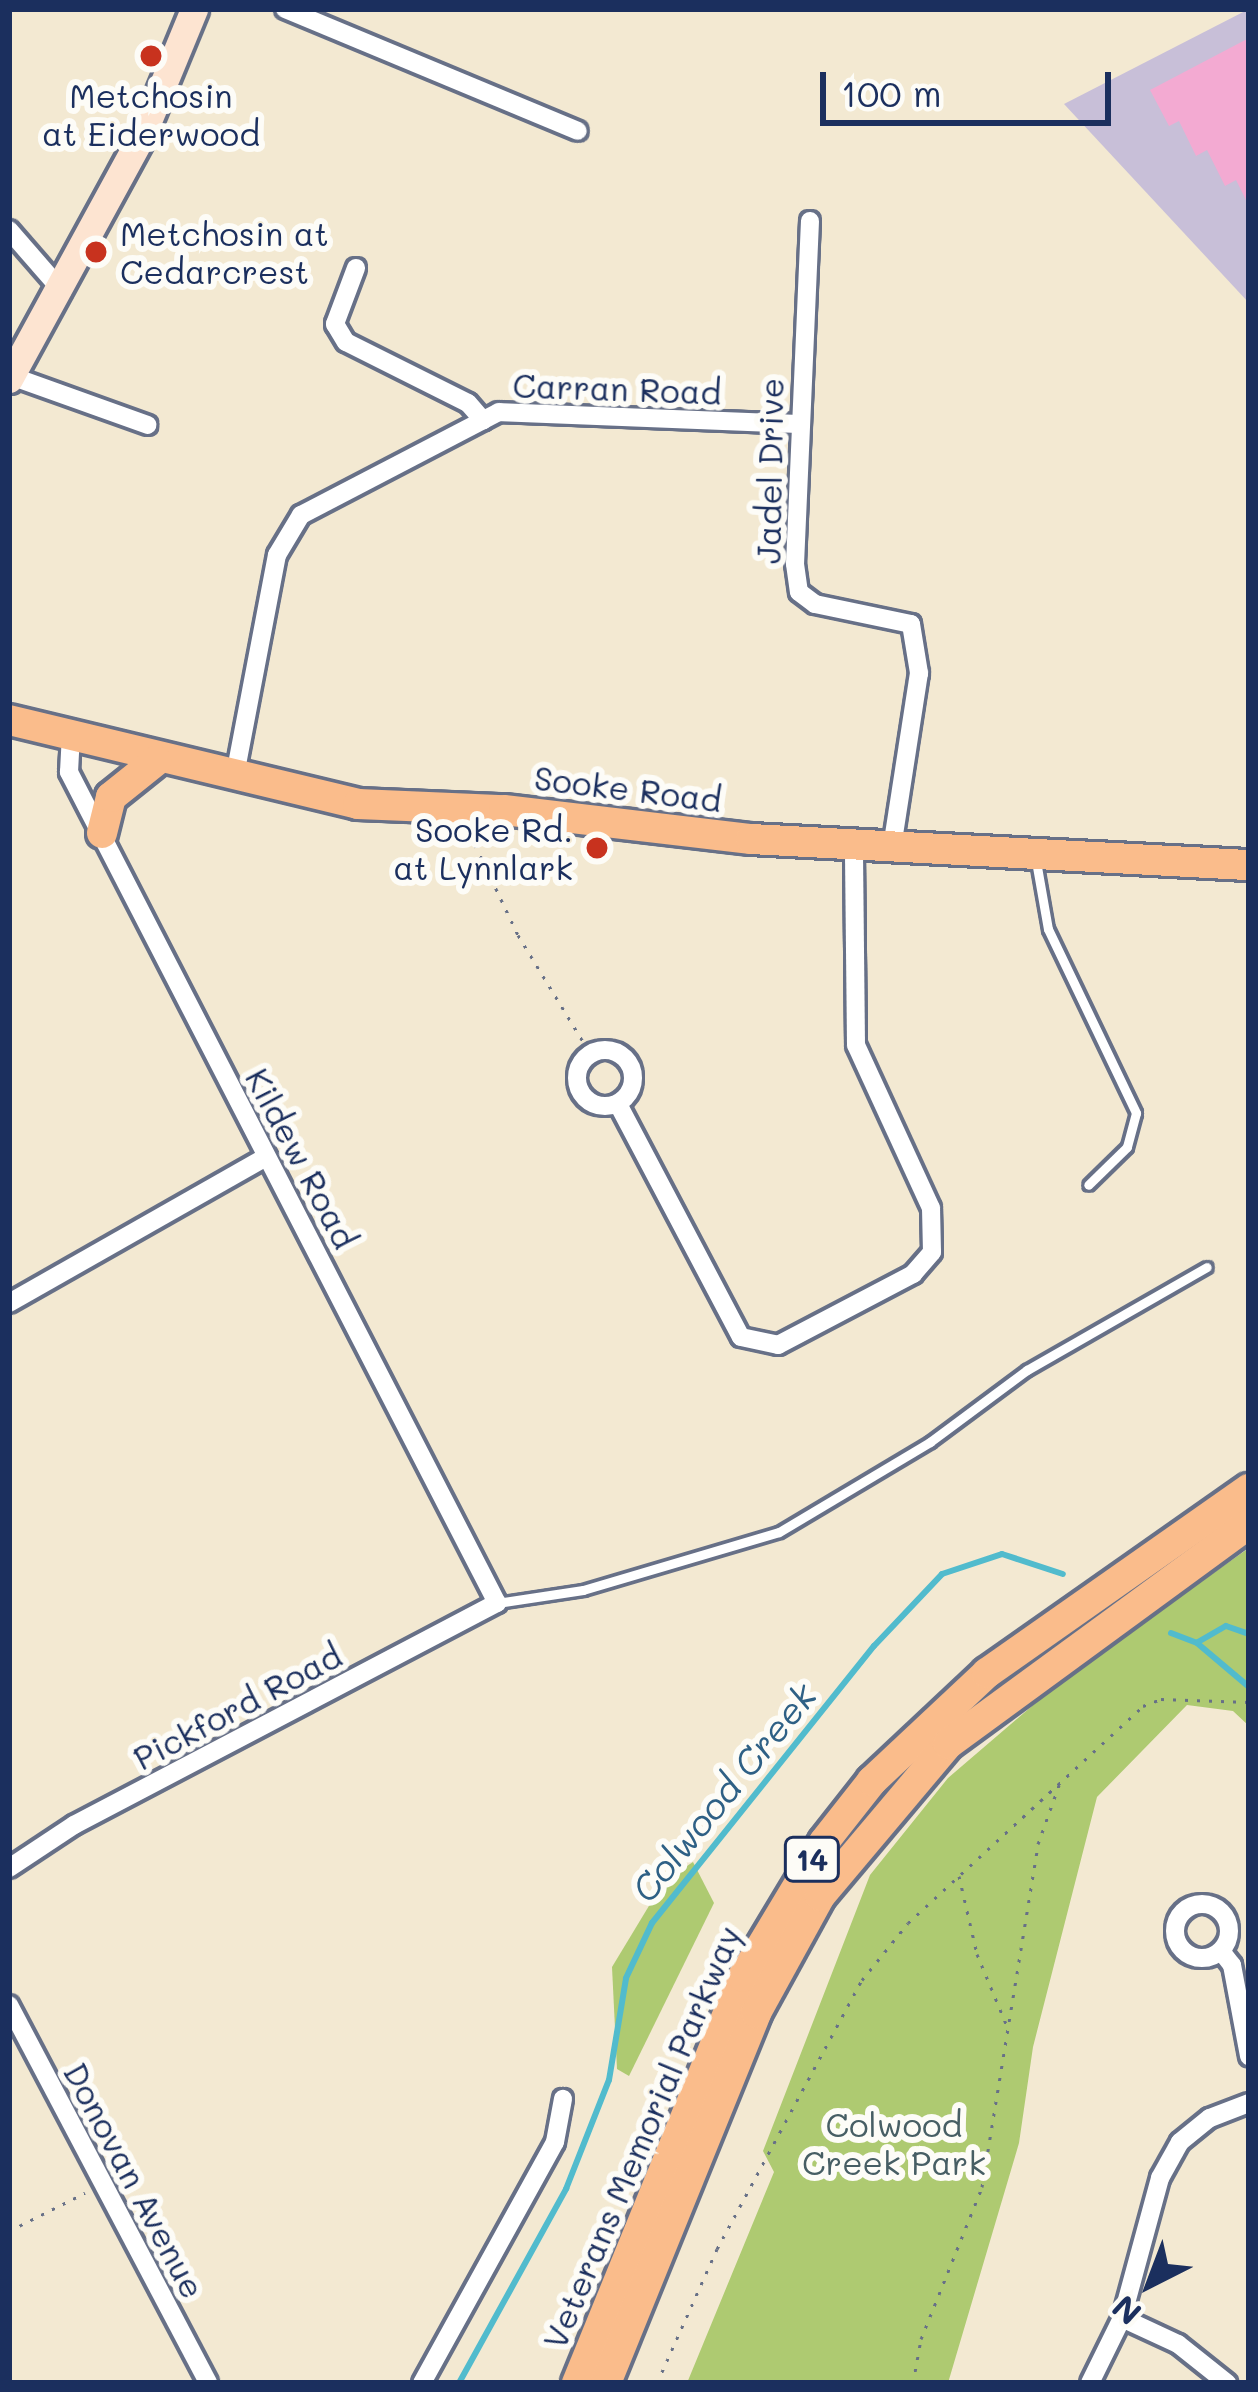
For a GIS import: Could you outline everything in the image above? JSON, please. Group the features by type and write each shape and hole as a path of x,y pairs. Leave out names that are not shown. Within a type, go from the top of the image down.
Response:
{"main road":[{"path":"10,377 62,291 142,133 194,9"},
{"name":"Sooke Road","path":"15,717 71,738 156,760 358,804 459,808 854,846 1249,865"},
{"path":"101,833 111,797 156,760"},
{"name":"Veterans Memorial Parkway","path":"577,2383 743,1977 809,1889 872,1781 930,1722 1249,1489"},
{"name":"Veterans Memorial Parkway","path":"606,2383 809,1889 948,1744 1024,1680 1249,1524"}],"street":[{"path":"284,9 578,131"},
{"name":"Jadel Drive","path":"810,221 796,424 799,592 815,604 911,624 918,647 892,848"},
{"path":"9,230 62,291"},
{"path":"356,268 334,324 346,342 468,403 483,420"},
{"path":"10,377 148,424"},
{"name":"Carran Road","path":"235,775 286,528 483,420 518,411 796,424"},
{"name":"Kildew Road","path":"71,738 69,772 497,1603"},
{"path":"618,1104 740,1337 778,1346 913,1274 932,1252 931,1208 856,1045 850,1003 854,846"},
{"path":"615,1051 633,1070 618,1104 584,1097 577,1074 590,1053 615,1051"},
{"path":"9,1303 266,1157"},
{"name":"Pickford Road","path":"9,1868 74,1825 497,1603"},
{"path":"1221,1951 1232,1965 1249,2056"},
{"name":"Donovan Avenue","path":"9,2005 208,2383"},
{"path":"422,2383 555,2142 563,2099"},
{"path":"1090,2383 1121,2318 1160,2178 1180,2142 1210,2118 1249,2103"},
{"path":"1121,2318 1178,2344 1227,2383"}],"lane":[{"path":"1036,856 1048,929 1136,1113 1127,1147 1088,1185"},
{"path":"497,1603 583,1590 779,1532 929,1442 1027,1370 1207,1267"}],"path":[{"path":"459,808 518,934 590,1053"},
{"path":"657,2383 717,2249 862,1980 958,1874 1151,1701 1238,1706 1249,1702"},
{"path":"913,2383 921,2339 982,2187 1038,1844 1060,1784"},
{"path":"958,1874 977,1954 1009,2030"},
{"path":"9,2231 103,2184"}],"shaded area":[{"path":"1249,9 1249,303 1064,104"}],"green space":[{"name":"Colwood Creek Park","path":"1249,1548 1249,1726 1233,1711 1187,1705 1097,1797 1033,2047 1019,2143 948,2383 687,2383 774,2172 763,2151 870,1875 948,1778 1073,1671"},
{"path":"693,1862 714,1903 629,2076 617,2069 612,1967 664,1881"}],"building":[{"path":"1249,38 1249,206 1236,180 1225,186 1207,150 1196,156 1179,121 1169,126 1150,90"}],"waterway":[{"name":"Colwood Creek","path":"459,2383 566,2189 609,2080 626,1978 652,1923 874,1646 942,1574 1002,1554 1063,1574"},
{"path":"1198,1642 1226,1626 1249,1634"},
{"name":"Colwood Creek","path":"1171,1633 1197,1643 1249,1687"}],"place":[{"name":"Metchosin at Eiderwood","path":"151,56"},
{"name":"Metchosin at Cedarcrest","path":"96,252"},
{"name":"Sooke Rd. at Lynnlark","path":"597,848"}]}
